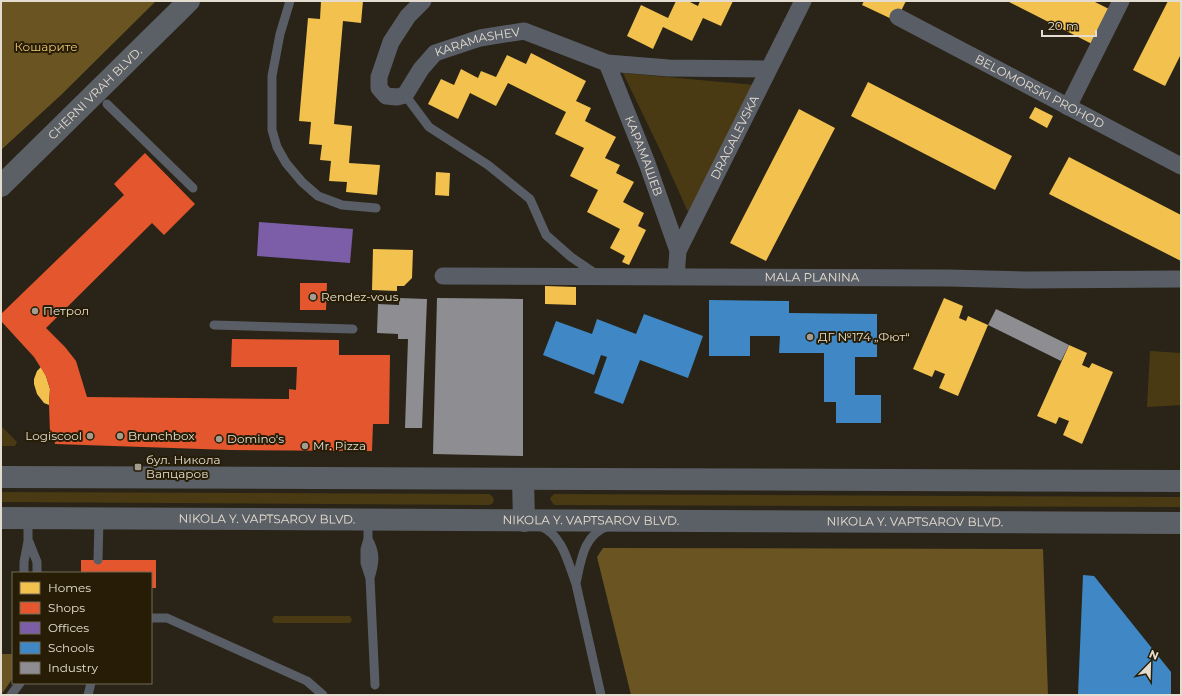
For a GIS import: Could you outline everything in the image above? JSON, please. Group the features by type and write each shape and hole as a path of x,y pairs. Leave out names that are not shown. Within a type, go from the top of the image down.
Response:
{"main road":[{"name":"CHERNI VRAH BLVD.","path":"1,186 189,1"},
{"path":"3,482 48,477 399,477 524,479 1181,481"},
{"path":"524,479 524,521"},
{"name":"NIKOLA Y. VAPTSAROV BLVD.","path":"1,518 99,519 368,529 524,521 1181,523"}],"street":[{"path":"405,95 397,97 386,96 380,88 379,76 391,42 408,16 423,1"},
{"name":"DRAGALEVSKA","path":"676,276 678,251 803,1"},
{"path":"1068,107 1121,1"},
{"name":"BELOMORSKI PROHOD","path":"898,17 1181,166"},
{"name":"KARAMASHEV","path":"405,95 421,69 435,53 480,38 524,31 607,63 669,68 768,69"},
{"name":"КАРАМАШЕВ","path":"607,63 647,163 678,251"},
{"name":"MALA PLANINA","path":"443,276 988,278 1025,280 1181,279"}],"lane":[{"path":"290,1 280,34 272,76 272,130 277,147 286,163 302,182 318,196 342,205 376,208"},
{"path":"405,95 428,127 488,165 530,199 546,235 571,257 599,276"},
{"path":"106,104 193,188"},
{"path":"214,325 353,329"},
{"path":"24,572 24,562 28,541 28,518"},
{"path":"98,560 99,519"},
{"path":"524,521 547,529 561,544 576,584 601,695"},
{"path":"576,584 586,543 600,529 624,521"},
{"path":"368,529 374,550 374,566 370,578 375,685"},
{"path":"28,541 37,562 37,572"},
{"path":"152,618 167,618 307,681 323,695"},
{"path":"11,695 19,684"},
{"path":"88,695 91,684"}],"shaded area":[{"path":"623,73 755,85 688,212 662,154"},
{"path":"1150,351 1181,353 1181,405 1147,407"},
{"path":"1,426 17,442 15,446 1,446"},
{"path":"1,492 489,494 494,499 493,503 489,505 1,502"},
{"path":"554,494 1181,497 1181,507 554,505 550,499"},
{"path":"274,616 350,616 352,620 350,623 274,623 272,620"}],"green space":[{"name":"Кошарите","path":"1,1 156,1 61,95 1,150"},
{"path":"603,548 1043,549 1048,695 631,695 597,557"},
{"path":"1,654 12,654 12,679 1,695"}],"building: Homes":[{"path":"321,1 363,1 361,23 343,21 334,124 352,126 349,163 380,165 377,195 346,192 347,182 329,181 331,161 320,160 322,145 309,144 311,122 299,121 308,18 320,19"},
{"path":"676,1 688,1 698,6 700,1 733,1 721,26 703,18 692,41 663,27 653,49 627,36 641,5 668,18"},
{"path":"864,1 906,1 896,21 862,5"},
{"path":"1007,1 1093,1 1109,9 1092,44"},
{"path":"1168,1 1181,1 1181,54 1165,86 1133,70"},
{"path":"531,53 586,81 576,101 591,108 585,121 616,137 605,158 620,165 616,173 634,182 623,202 644,213 638,226 646,230 629,265 622,262 625,256 610,248 620,229 587,212 598,190 570,176 584,148 555,134 566,112 508,83 496,106 470,93 458,119 428,104 441,79 454,85 461,69 478,78 481,71 496,77 507,55 526,64"},
{"path":"868,82 1012,156 995,190 851,116"},
{"path":"1035,107 1053,116 1047,128 1029,118"},
{"path":"799,109 835,128 766,261 730,243"},
{"path":"1069,157 1181,215 1181,261 1049,194"},
{"path":"436,172 450,173 449,196 435,195"},
{"path":"373,249 413,250 412,278 404,286 397,286 397,291 372,290"},
{"path":"545,286 576,287 576,305 545,304"},
{"path":"944,298 963,306 959,318 966,321 968,316 988,325 958,396 939,388 945,374 935,370 932,377 913,369"},
{"path":"1069,345 1087,353 1082,365 1089,368 1092,363 1113,372 1082,444 1063,435 1069,421 1059,417 1056,424 1037,416"},
{"path":"41,367 46,376 50,389 49,405 44,403 37,394 34,384 37,371"}],"building: Shops":[{"path":"145,153 195,204 164,235 152,223 46,328 65,347 76,361 87,397 289,399 289,389 296,390 297,367 231,367 232,339 339,340 339,355 390,355 389,424 373,424 372,451 231,450 55,444 54,433 50,433 50,389 46,376 34,357 1,321 1,314 124,195 114,184"},
{"name":"Rendez-vous","path":"300,283 327,283 326,310 300,310"},
{"path":"81,560 156,560 156,588 152,588 152,572 81,572"}],"building: Offices":[{"path":"259,222 353,229 350,263 257,256"}],"building: Schools":[{"path":"709,300 789,301 789,313 877,314 877,357 855,357 855,395 881,395 881,423 836,423 836,402 824,402 824,353 779,353 780,336 750,336 750,356 709,356"},
{"path":"644,314 703,336 688,378 640,360 623,404 594,393 607,357 601,355 594,375 543,355 556,321 592,334 597,319 636,334"},
{"path":"1083,575 1094,576 1171,672 1171,695 1078,695"}],"building: Industry":[{"path":"399,298 427,299 422,428 405,428 408,339 398,339 398,334 377,333 378,304 399,305"},
{"path":"437,298 523,299 523,456 433,454"},
{"path":"996,309 1069,345 1061,361 988,325"}],"tram line":[{"path":"1,180 90,90 182,1"},
{"path":"1,192 194,1"}],"place":[{"name":"Rendez-vous","path":"313,297"},
{"name":"Петрол","path":"35,311"},
{"name":"ДГ №174 „Фют“","path":"810,337"},
{"name":"Logiscool","path":"90,436"},
{"name":"Brunchbox","path":"120,436"},
{"name":"Domino's","path":"219,439"},
{"name":"Mr. Pizza","path":"305,446"},
{"name":"бул. Никола Вапцаров","path":"138,467"}]}
